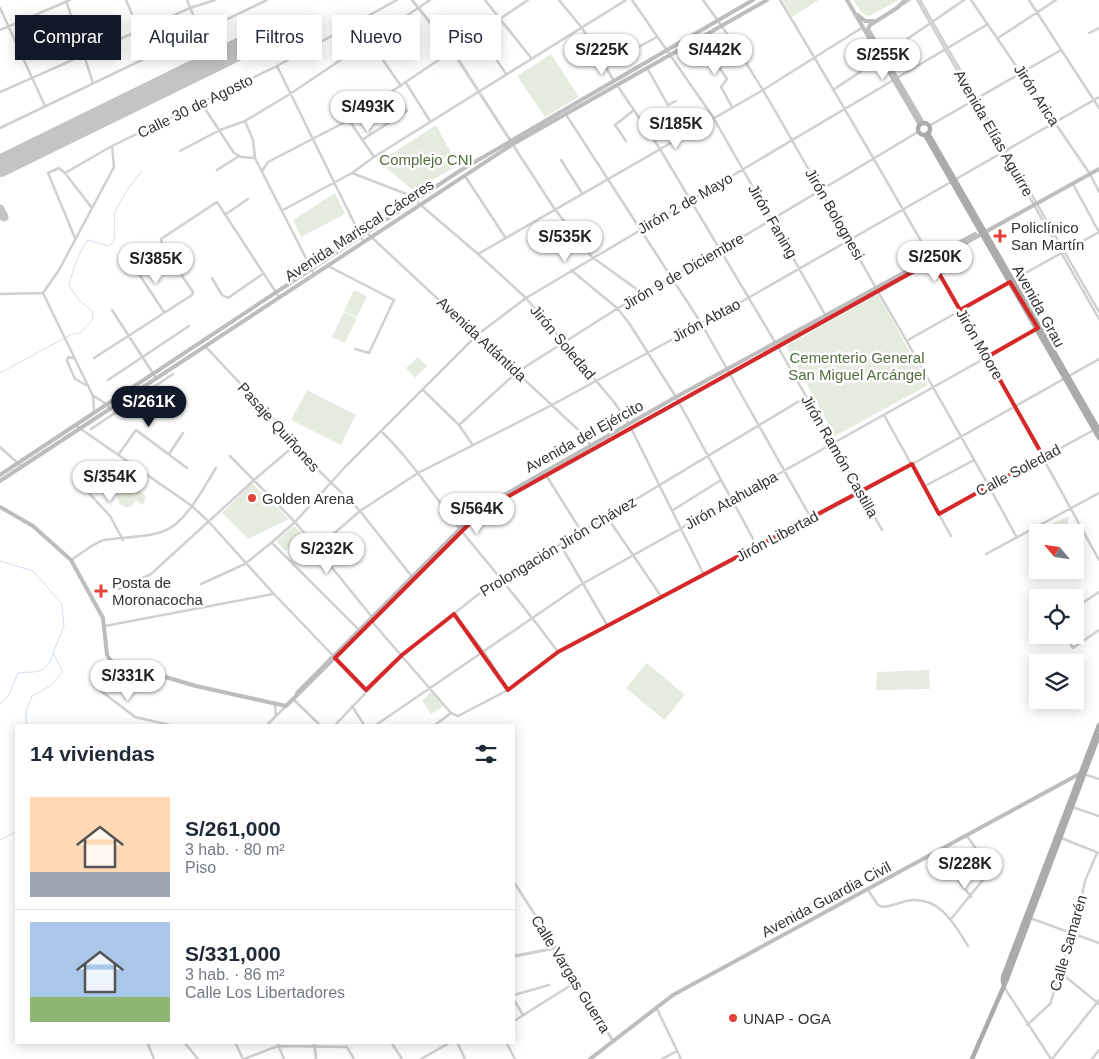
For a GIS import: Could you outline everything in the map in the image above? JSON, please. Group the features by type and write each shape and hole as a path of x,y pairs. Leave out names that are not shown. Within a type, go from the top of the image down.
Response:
{"main road":[{"name":"Avenida Mariscal Cáceres","path":"564,112 614,80 753,0"},
{"name":"Avenida Mariscal Cáceres","path":"278,295 311,270 416,199 511,142 670,56 767,0"},
{"path":"847,0 922,124 929,126 927,134 918,132 922,124"},
{"path":"882,57 869,31 870,25 897,8 905,0"},
{"path":"853,10 865,21 879,19"},
{"name":"Avenida Grau","path":"927,134 1097,429 1099,438"},
{"name":"Avenida Mariscal Cáceres","path":"0,475 106,404 314,274 511,142"},
{"name":"Avenida del Ejército","path":"286,706 490,503 677,402 974,234 984,232 1099,170"},
{"name":"Avenida Mariscal Cáceres","path":"0,481 156,378 203,344"},
{"name":"Avenida del Ejército","path":"630,426 676,397 728,372"},
{"name":"Avenida del Ejército","path":"461,530 498,502 546,475 552,469"},
{"path":"0,507 32,526 71,560 99,611 105,626 107,657 115,663 196,686 286,706"},
{"path":"972,1059 1059,837 1097,737 1099,725"},
{"name":"Avenida Guardia Civil","path":"590,1059 656,1007 702,978 1082,773"}],"street":[{"path":"0,30 68,0 72,15"},
{"path":"126,0 132,15"},
{"path":"187,0 193,15"},
{"path":"174,15 215,0"},
{"path":"227,19 267,0"},
{"name":"Calle 30 de Agosto","path":"371,15 397,0"},
{"path":"412,0 430,21"},
{"path":"407,15 430,0"},
{"path":"485,0 498,15"},
{"path":"528,0 501,18 532,58"},
{"name":"Jirón Ramón Castilla","path":"559,0 582,28 616,85 660,149 719,251 777,345 882,530"},
{"path":"283,210 352,173 430,121 626,0"},
{"name":"Jirón Faning","path":"632,0 713,118 827,318"},
{"name":"Jirón Bolognesi","path":"703,0 722,26 793,140 934,386 1017,538"},
{"name":"Jirón Moore","path":"780,0 904,210 1015,405 1099,560"},
{"path":"897,8 910,0"},
{"name":"Avenida Elías Aguirre","path":"919,0 1064,253 1099,319"},
{"path":"834,90 964,0"},
{"name":"Jirón Arica","path":"971,0 1022,72 1090,174 1099,192"},
{"path":"1029,0 1099,108"},
{"path":"998,38 1056,0"},
{"path":"0,8 45,106"},
{"name":"Jirón 2 de Mayo","path":"201,584 245,564 295,522 345,467 477,335 526,298 570,270 743,170 988,24"},
{"path":"478,254 554,208 763,90 863,27"},
{"path":"1089,33 1099,28"},
{"name":"Calle 30 de Agosto","path":"74,243 74,238 47,175 59,168 65,173 112,146 276,66 332,36"},
{"path":"604,65 657,36"},
{"path":"700,39 726,78 721,87 732,107"},
{"path":"929,126 1061,50"},
{"path":"0,92 70,60"},
{"path":"85,60 93,83"},
{"path":"0,128 142,60"},
{"path":"180,151 220,130 245,121 290,94 340,60"},
{"path":"383,60 401,86"},
{"path":"262,170 265,165 349,120 438,60"},
{"path":"458,60 554,208 592,257 642,293"},
{"path":"497,60 506,74"},
{"path":"276,66 363,241"},
{"path":"647,68 668,105 676,101"},
{"path":"406,83 430,121"},
{"path":"362,140 407,111 393,91"},
{"name":"Jirón Abtao","path":"317,548 360,511 418,473 552,405 748,298 1099,97"},
{"path":"201,103 234,153 239,156 256,159 265,165"},
{"path":"626,141 615,125 634,110"},
{"path":"564,112 701,323 811,518"},
{"path":"349,120 374,157"},
{"path":"245,121 253,140 256,159 314,274"},
{"name":"Jirón 9 de Diciembre","path":"458,425 517,372 617,308 719,251 918,132"},
{"path":"43,293 59,270 114,167 112,146"},
{"path":"217,170 239,156"},
{"path":"561,160 582,193"},
{"path":"65,173 92,208"},
{"name":"Jirón Soledad","path":"352,173 416,199 526,298 596,380 630,426 704,575"},
{"path":"464,174 505,237"},
{"path":"908,340 1099,232 1073,184"},
{"path":"226,214 248,199"},
{"path":"94,358 193,293 163,248 161,239 217,202 278,295"},
{"name":"Avenida Atlántida","path":"366,232 587,438 590,448"},
{"path":"148,258 135,268 164,312"},
{"path":"327,265 394,300 369,353 355,349"},
{"path":"570,270 617,308 648,352 676,397 677,402 757,546"},
{"path":"212,278 222,295 228,298 264,273"},
{"path":"0,294 43,293"},
{"path":"43,293 93,396 94,412"},
{"name":"Avenida Elías Aguirre","path":"1089,298 1099,312"},
{"path":"112,310 156,378"},
{"path":"108,380 189,326"},
{"name":"Jirón Atahualpa","path":"377,724 582,584 1039,328"},
{"name":"Pasaje Quiñones","path":"203,344 280,426 294,446 360,511 414,578"},
{"path":"73,358 68,357 67,361 74,377 88,385"},
{"name":"Jirón Libertad","path":"451,713 458,716 508,690 558,652 861,492 1099,359"},
{"path":"91,429 173,374"},
{"path":"422,389 458,425 472,444"},
{"path":"93,396 106,404 110,409"},
{"name":"Prolongación Jirón Chávez","path":"335,724 402,655 502,578 707,454 806,397"},
{"path":"884,416 925,486 951,536"},
{"path":"75,425 192,506 366,690"},
{"name":"Calle Soledad","path":"939,514 989,485 1097,429"},
{"path":"118,455 136,430 187,468"},
{"path":"381,432 400,450 558,652"},
{"path":"169,454 183,433"},
{"path":"118,589 151,574 294,446"},
{"path":"0,447 19,462 22,467"},
{"path":"230,456 295,522 372,619 451,713 436,724"},
{"path":"925,486 974,460"},
{"path":"71,560 103,540 123,540 169,529 192,506 216,468"},
{"path":"546,475 581,530"},
{"path":"77,480 110,516 123,540"},
{"path":"673,510 721,480"},
{"path":"986,554 1099,493"},
{"path":"607,516 661,596"},
{"path":"271,543 360,631"},
{"path":"560,544 607,625"},
{"path":"1084,602 1099,592"},
{"path":"105,626 274,594"},
{"path":"454,614 484,652 508,690"},
{"path":"1084,641 1099,630"},
{"path":"115,663 100,687 101,691 135,717 166,724"},
{"path":"293,699 319,724"},
{"path":"275,703 275,717"},
{"path":"269,724 286,706"},
{"path":"352,706 363,724"},
{"path":"1082,773 1099,779"},
{"path":"1070,807 1099,816"},
{"path":"951,919 991,870 967,836"},
{"path":"1059,837 1098,853 1099,857"},
{"path":"938,852 970,897"},
{"name":"Calle Samarén","path":"1027,1025 1050,1004 1073,934 1085,881 1098,853"},
{"name":"Calle Vargas Guerra","path":"515,884 613,1041"},
{"path":"868,890 880,906 886,907 907,901 924,901 938,906 951,919 968,946"},
{"path":"1028,917 1099,943"},
{"path":"515,956 556,948"},
{"path":"1002,984 1051,1059 1098,1002 1061,973"},
{"path":"515,1020 576,982"},
{"path":"515,995 549,985"},
{"path":"515,1002 522,1015"},
{"path":"656,1007 681,1059"},
{"path":"148,1044 154,1059"},
{"path":"186,1044 198,1059"},
{"path":"235,1044 244,1059 277,1044 313,1048 347,1047 354,1059"},
{"path":"277,1044 284,1059"},
{"path":"314,1044 316,1059"},
{"path":"392,1044 402,1059"},
{"path":"421,1059 447,1044"},
{"path":"458,1044 465,1059"},
{"path":"507,1044 515,1059"},
{"path":"1092,1059 1099,1050"},
{"path":"662,1059 677,1051"}],"highlighted area":[{"path":"932,261 960,310 1010,282 1038,328 987,357 1043,456 939,514 912,464 558,652 508,690 454,614 402,655 366,690 335,658 474,519 498,502"}],"green space":[{"path":"782,0 819,0 792,17"},
{"path":"853,0 899,0 869,16 862,13"},
{"path":"551,54 579,97 545,117 517,76"},
{"name":"Complejo CNI","path":"436,125 458,165 414,191 379,162"},
{"path":"335,193 345,214 301,237 293,220"},
{"path":"354,290 367,296 357,317 344,311"},
{"name":"Cementerio General San Miguel Arcángel","path":"878,294 928,385 835,436 786,346"},
{"path":"344,312 357,318 345,343 332,337"},
{"path":"418,357 427,366 415,378 406,368"},
{"path":"307,390 356,415 341,445 291,420"},
{"path":"96,468 108,470 104,477 105,480 109,480 106,483 108,486 111,486 112,479 121,481 146,496 143,505 136,500 131,507 120,504 116,496 118,492 115,489 110,495 103,493 104,487 98,482 99,480 90,481 86,476 88,471 93,472"},
{"name":"Golden Arena","path":"252,483 289,519 248,539 222,513"},
{"path":"1069,516 1067,524 1052,524"},
{"path":"294,526 303,535 285,551 276,541"},
{"path":"647,663 685,695 664,720 626,688"},
{"path":"929,670 930,689 876,690 877,672"},
{"path":"432,691 444,706 431,714 422,700"}],"waterway":[{"path":"0,373 72,334 80,333 92,320 93,312 79,300 69,285 74,267 88,240 108,246 114,242 115,211 127,190 142,171"},
{"path":"0,561 33,571 62,604 64,626 53,653 63,672 50,686 32,696 26,711 26,721 28,724"},
{"path":"0,704 9,695 18,673 36,672 44,669 53,654"},
{"path":"0,840 15,832"}],"taxiway":[{"path":"0,209 4,217"}],"runway":[{"path":"0,166 237,50"}],"place":[{"name":"Policlínico San Martín","path":"1000,236"},
{"name":"Golden Arena","path":"252,498"},
{"name":"Posta de Moronacocha","path":"101,591"},
{"name":"UNAP - OGA","path":"733,1018"}]}
